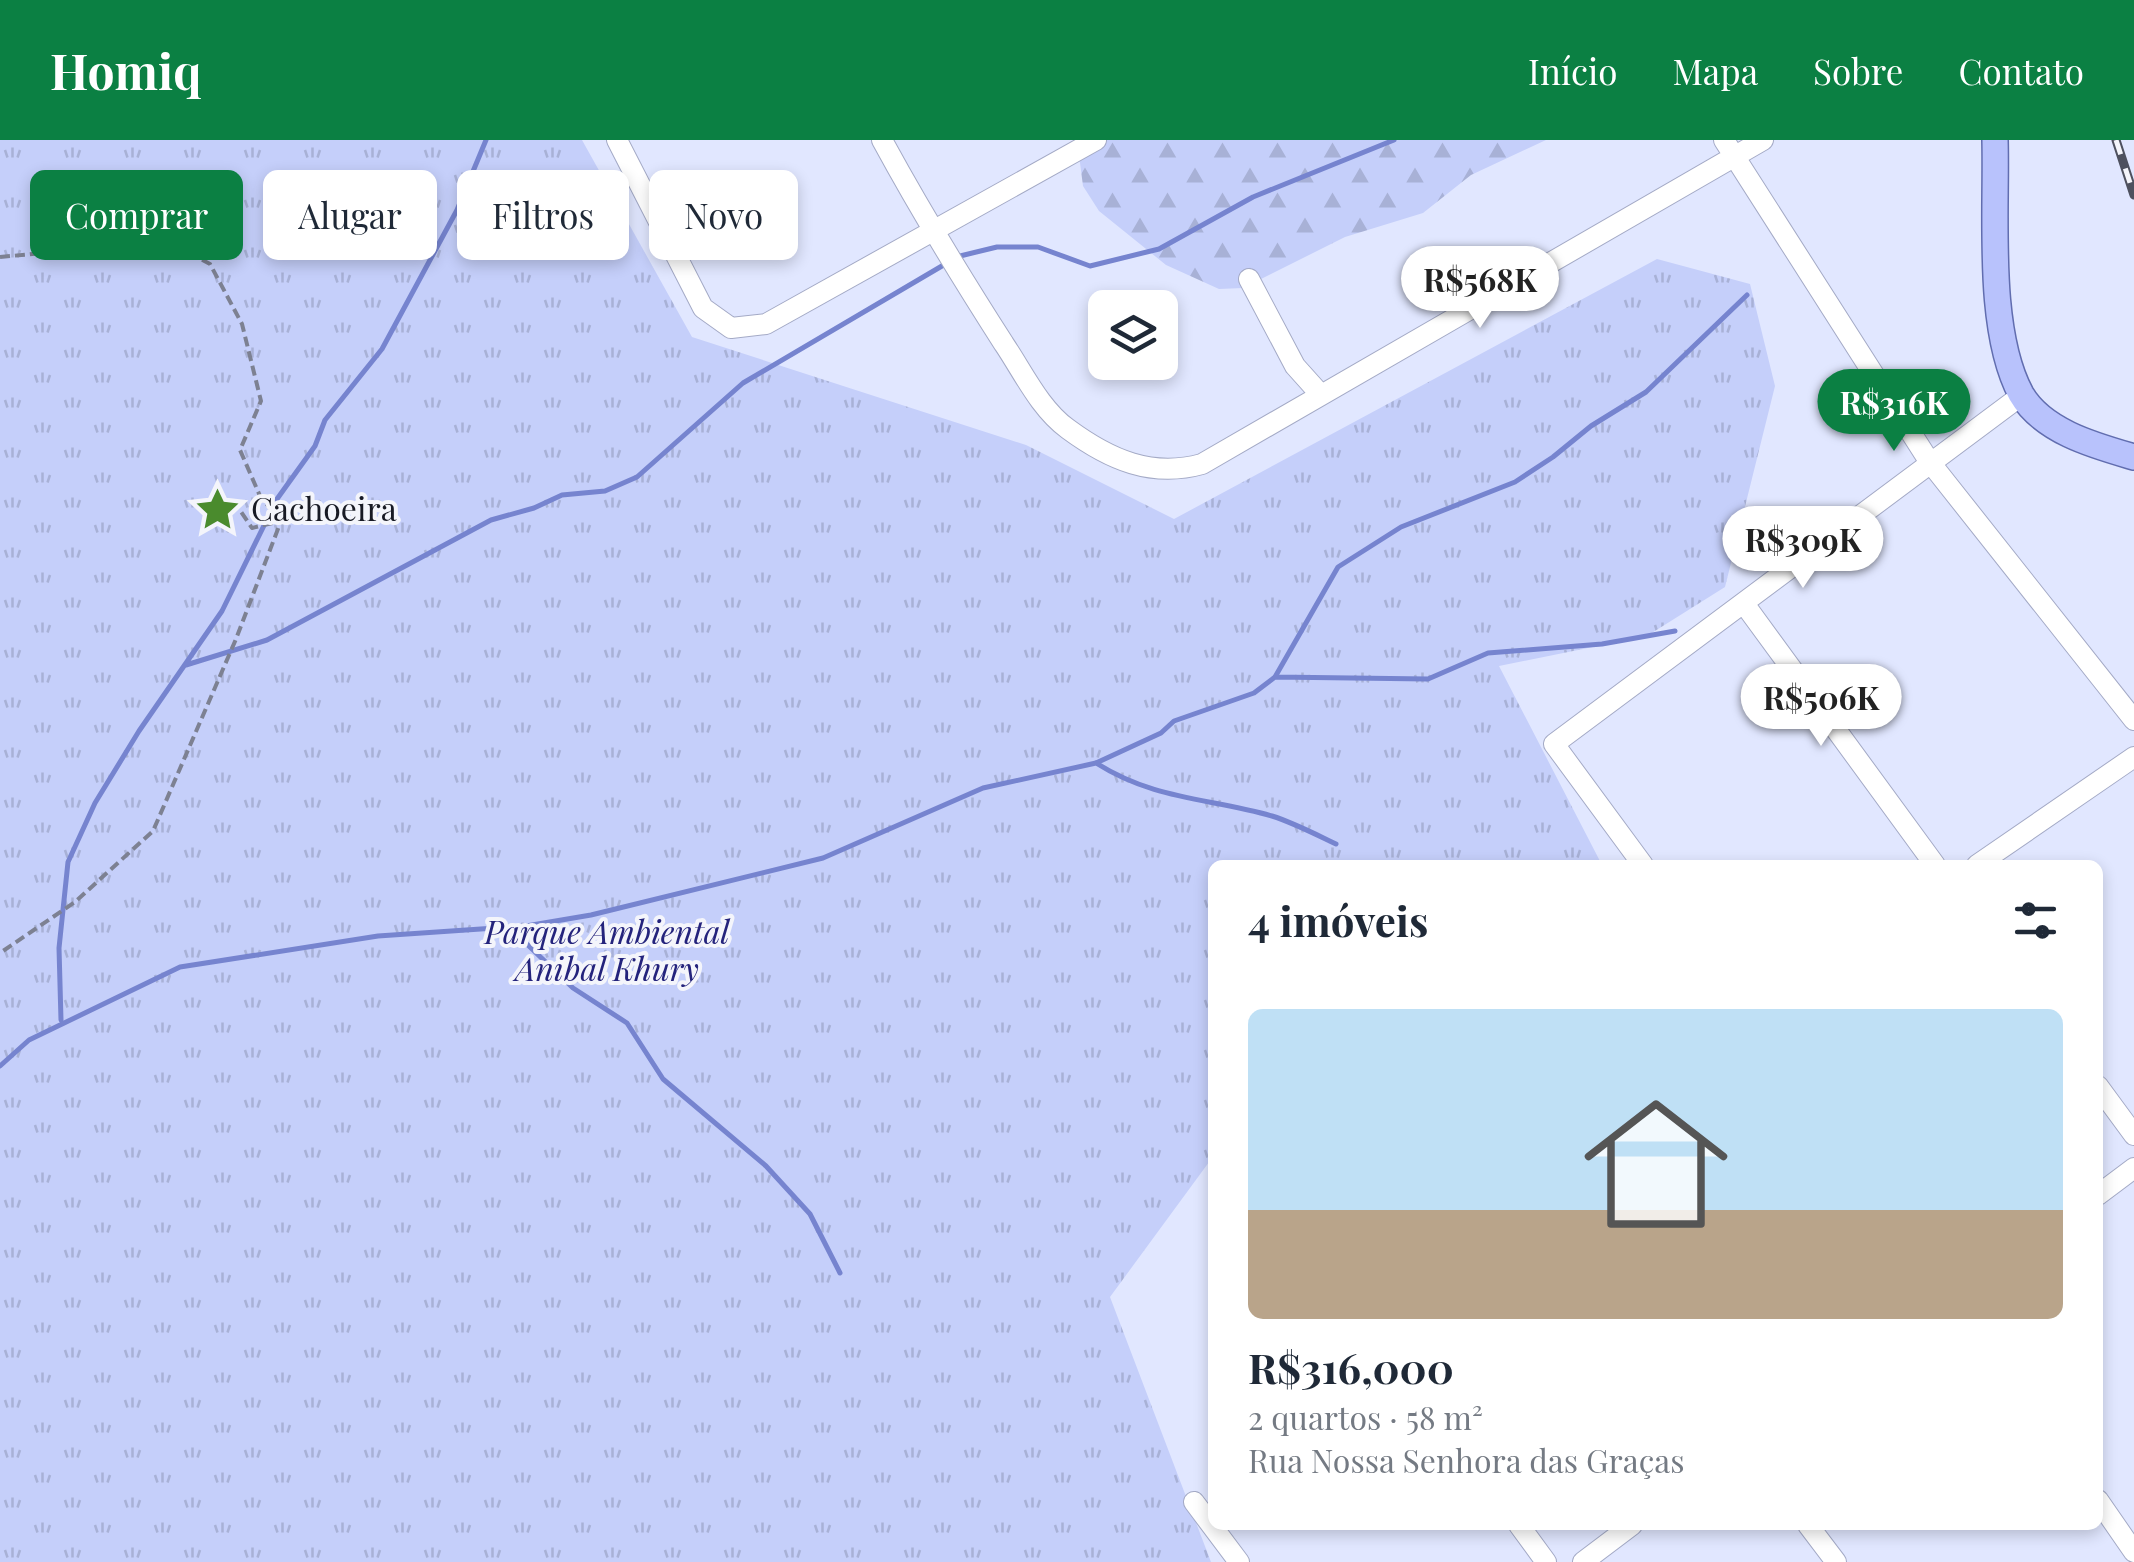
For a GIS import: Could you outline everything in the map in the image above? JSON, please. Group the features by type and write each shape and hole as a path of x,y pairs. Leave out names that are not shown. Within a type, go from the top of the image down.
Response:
{"main road":[{"path":"1996,141 2000,305 2005,343 2022,396 2054,426 2087,443 2134,457"}],"street":[{"path":"617,140 704,308 731,328 766,324 1096,140"},
{"path":"882,140 932,233 1043,403 1066,428 1132,467 1176,472 1202,464 1321,395 1728,148 1763,140"},
{"path":"1728,148 1928,461 2134,720"},
{"path":"1249,279 1295,366 1321,395"},
{"path":"1639,860 1554,744 1745,605 1928,461 2022,396"},
{"path":"1745,605 1931,860"},
{"path":"1984,860 2134,757"},
{"path":"2103,1093 2134,1135"},
{"path":"2103,1191 2134,1168"},
{"path":"1194,1502 1208,1521"},
{"path":"2103,1507 2134,1552"},
{"path":"1215,1530 1239,1562"},
{"path":"1522,1530 1546,1562"},
{"path":"1583,1562 1625,1530"},
{"path":"1812,1530 1836,1562"}],"path":[{"path":"0,257 87,249 155,234 210,264 242,324 261,401 240,450 260,496 281,521"},
{"path":"233,500 252,528 281,521"},
{"path":"0,953 75,902 153,831 281,521"}],"green space":[{"name":"Parque Ambiental Anibal Khury","path":"0,140 582,140 599,170 457,170 457,260 629,260 629,224 692,337 1026,445 1174,519 1657,259 1750,284 1775,386 1725,587 1647,636 1499,666 1599,860 1208,860 1208,1163 1110,1297 1211,1562 0,1562"},
{"path":"1088,140 1546,140 1471,175 1423,213 1345,237 1243,288 1219,289 1166,265 1099,211 1083,186 1079,155"}],"waterway":[{"path":"61,1020 59,948 68,862 95,803 139,731 222,611 277,499 315,446 325,420 382,349 457,210 486,140"},
{"path":"956,257 997,247 1038,247 1090,266 1159,249 1253,197 1394,140"},
{"path":"186,665 267,640 491,520 562,495 605,491 637,477 743,383 947,263"},
{"path":"0,1066 29,1040 180,967 378,936 526,926 591,915 823,858 983,788 1096,763 1161,733 1174,721 1254,693 1275,677 1338,567 1401,527 1515,482 1553,457 1591,426 1646,392 1747,295"},
{"path":"1275,677 1428,679 1488,653 1602,644 1675,631"},
{"path":"1096,763 1139,784 1272,816 1336,844"},
{"path":"509,927 573,988 627,1023 663,1079 766,1166 810,1214 840,1273"}],"railway":[{"path":"2116,140 2134,195"}],"place":[{"name":"Cachoeira","path":"218,510"}]}
